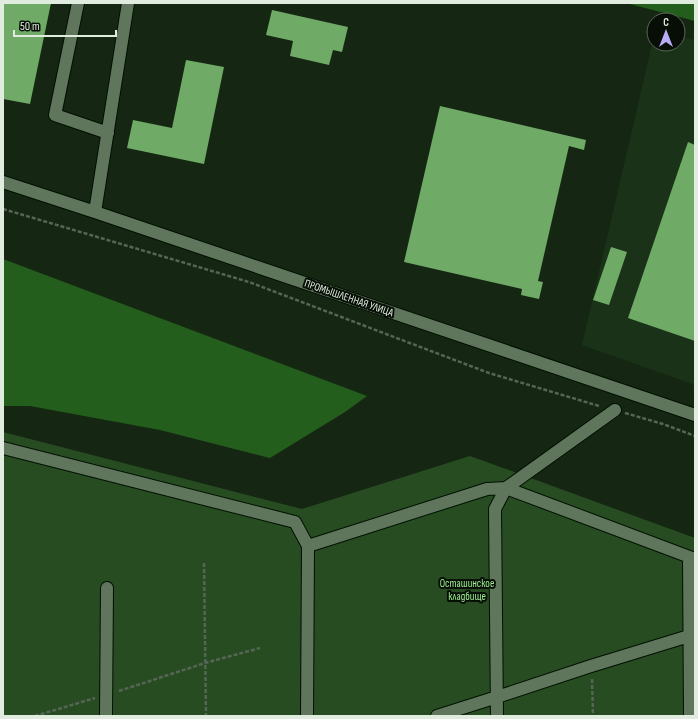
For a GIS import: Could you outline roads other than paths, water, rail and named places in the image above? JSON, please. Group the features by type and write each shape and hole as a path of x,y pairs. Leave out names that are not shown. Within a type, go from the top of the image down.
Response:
{"street":[{"path":"78,3 55,115 108,133"},
{"path":"96,212 128,3"},
{"name":"ПРОМЫШЛЕННАЯ УЛИЦА","path":"3,182 96,212 695,415"},
{"path":"497,716 494,509 506,488 615,410"},
{"path":"3,448 295,522 308,546 307,716"},
{"path":"308,546 487,489 506,488 692,558 689,636 690,716"},
{"path":"106,716 107,588"},
{"path":"437,716 689,636"}],"park label":[{"name":"Осташинское кладбище","path":"467,589"}]}
